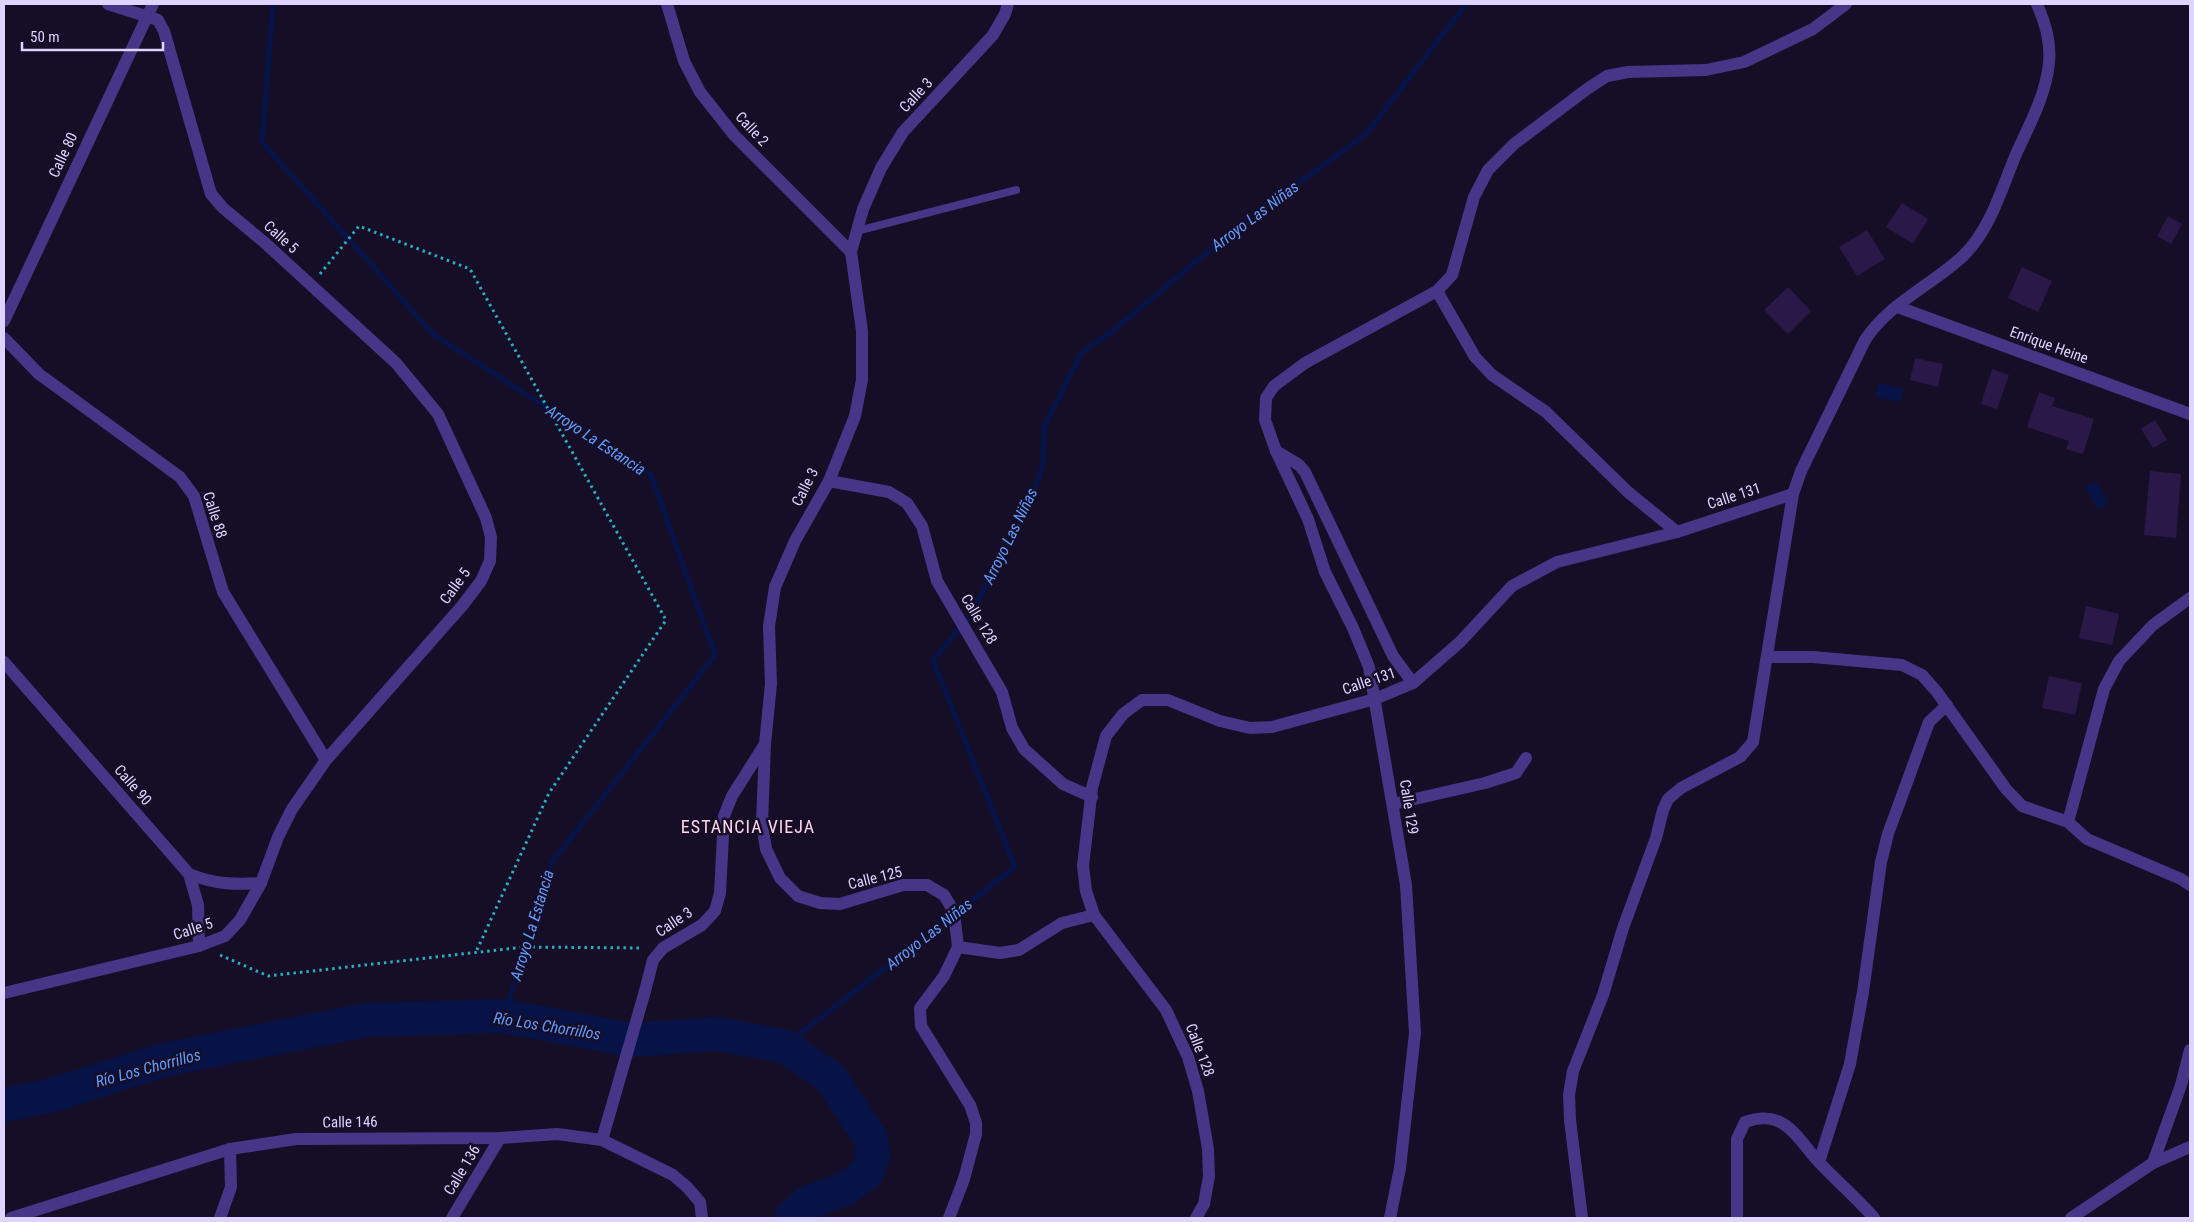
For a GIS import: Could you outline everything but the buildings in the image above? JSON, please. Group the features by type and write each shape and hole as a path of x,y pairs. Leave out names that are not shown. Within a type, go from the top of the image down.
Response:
{"street":[{"path":"108,4 146,15"},
{"name":"Calle 80","path":"4,321 146,15 153,4"},
{"name":"Calle 2","path":"667,4 684,60 700,92 734,135 851,252"},
{"name":"Calle 3","path":"602,1140 646,991 653,960 663,948 702,925 715,911 720,893 724,816 732,796 765,744 770,684 769,626 775,587 795,541 828,481 855,416 862,380 862,331 851,252 863,208 881,168 903,132 993,35 1005,14 1008,4"},
{"path":"1677,532 1628,492 1546,412 1486,369 1474,357 1437,291 1452,274 1474,197 1488,170 1514,144 1587,89 1608,76 1628,72 1706,70 1744,62 1813,29 1846,4"},
{"path":"1582,1218 1570,1120 1573,1071 1603,995 1668,799 1680,788 1740,757 1753,742 1793,494 1800,471 1876,323 1962,257 1976,242 1988,220 2042,96 2049,63 2046,25 2037,4"},
{"name":"Calle 5","path":"4,993 199,946 224,936 240,920 262,883 278,836 292,809 326,760 462,606 481,581 490,561 491,537 486,518 438,414 396,363 264,242 223,208 211,194 164,31 158,20 146,15"},
{"name":"Calle 129","path":"1390,1218 1402,1159 1415,1033 1406,885 1369,667 1354,628 1325,572 1308,519 1276,451 1264,420 1266,398 1274,386 1305,363 1437,291"},
{"name":"Enrique Heine","path":"1898,307 2190,414"},
{"name":"Calle 88","path":"4,338 39,374 180,477 194,496 223,592 326,760"},
{"path":"1276,451 1299,465 1306,472 1393,656 1412,683"},
{"name":"Calle 128","path":"828,481 889,492 907,503 922,526 937,581 1002,692 1012,728 1024,749 1062,784 1092,797"},
{"name":"Calle 131","path":"1094,915 1086,891 1083,866 1092,797 1106,736 1123,714 1142,700 1168,700 1220,721 1250,728 1272,727 1375,699 1412,683 1460,642 1512,586 1557,562 1677,532 1793,494"},
{"path":"2068,822 2104,690 2120,662 2153,625 2190,598"},
{"path":"1768,657 1814,657 1902,665 1922,675 1947,706 2006,789 2022,806 2068,822 2087,839 2181,879 2190,885"},
{"name":"Calle 90","path":"4,662 189,874 198,905 199,946"},
{"path":"1819,1162 1850,1064 1863,992 1881,862 1888,834 1929,722 1947,706"},
{"name":"Calle 125","path":"765,744 762,824 766,849 780,878 798,896 820,903 840,904 903,885 927,885 944,895 954,912 958,947"},
{"path":"1393,804 1484,783 1516,773 1526,758"},
{"path":"189,874 209,882 232,885 262,883"},
{"path":"949,1218 964,1178 976,1134 976,1123 970,1105 921,1026 920,1008 944,976 958,947 1000,953 1019,950 1062,923 1094,915"},
{"name":"Calle 128","path":"1094,915 1166,1010 1188,1057 1198,1090 1208,1149 1209,1176 1204,1204 1196,1218"},
{"path":"2154,1162 2182,1086 2190,1050"},
{"path":"1737,1218 1737,1139 1745,1122 1757,1118 1768,1118 1785,1125 1819,1162 1859,1200 1874,1218"},
{"name":"Calle 146","path":"11,1218 230,1149 296,1139 500,1138 557,1134 602,1140 673,1175 700,1202 702,1218"},
{"name":"Calle 136","path":"452,1218 500,1138"},
{"path":"2071,1218 2154,1162 2190,1147"},
{"path":"220,1218 231,1187 230,1149"}],"lane":[{"path":"857,231 1016,190"}],"path":[{"path":"311,286 359,226 470,269 666,620 549,793 476,952"},
{"path":"199,946 268,976 524,947 663,948"}],"shaded area":[{"path":"1879,383 1904,390 1900,402 1875,396"},
{"path":"2096,481 2108,504 2097,509 2085,487"}],"waterway":[{"name":"Arroyo La Estancia","path":"273,4 262,142 434,335 651,475 715,655 552,862 504,1016"},
{"name":"Arroyo Las Niñas","path":"784,1046 1015,867 933,660 968,619 1029,505 1043,465 1044,427 1081,353 1115,329 1234,230 1366,134 1466,4"},
{"name":"Río Los Chorrillos","path":"4,1105 53,1095 163,1060 366,1020 504,1016 632,1040 717,1034 784,1046 830,1077 871,1139 873,1156 867,1173 845,1189 807,1203 791,1218"}],"district":[{"name":"ESTANCIA VIEJA","path":"748,826"}]}
